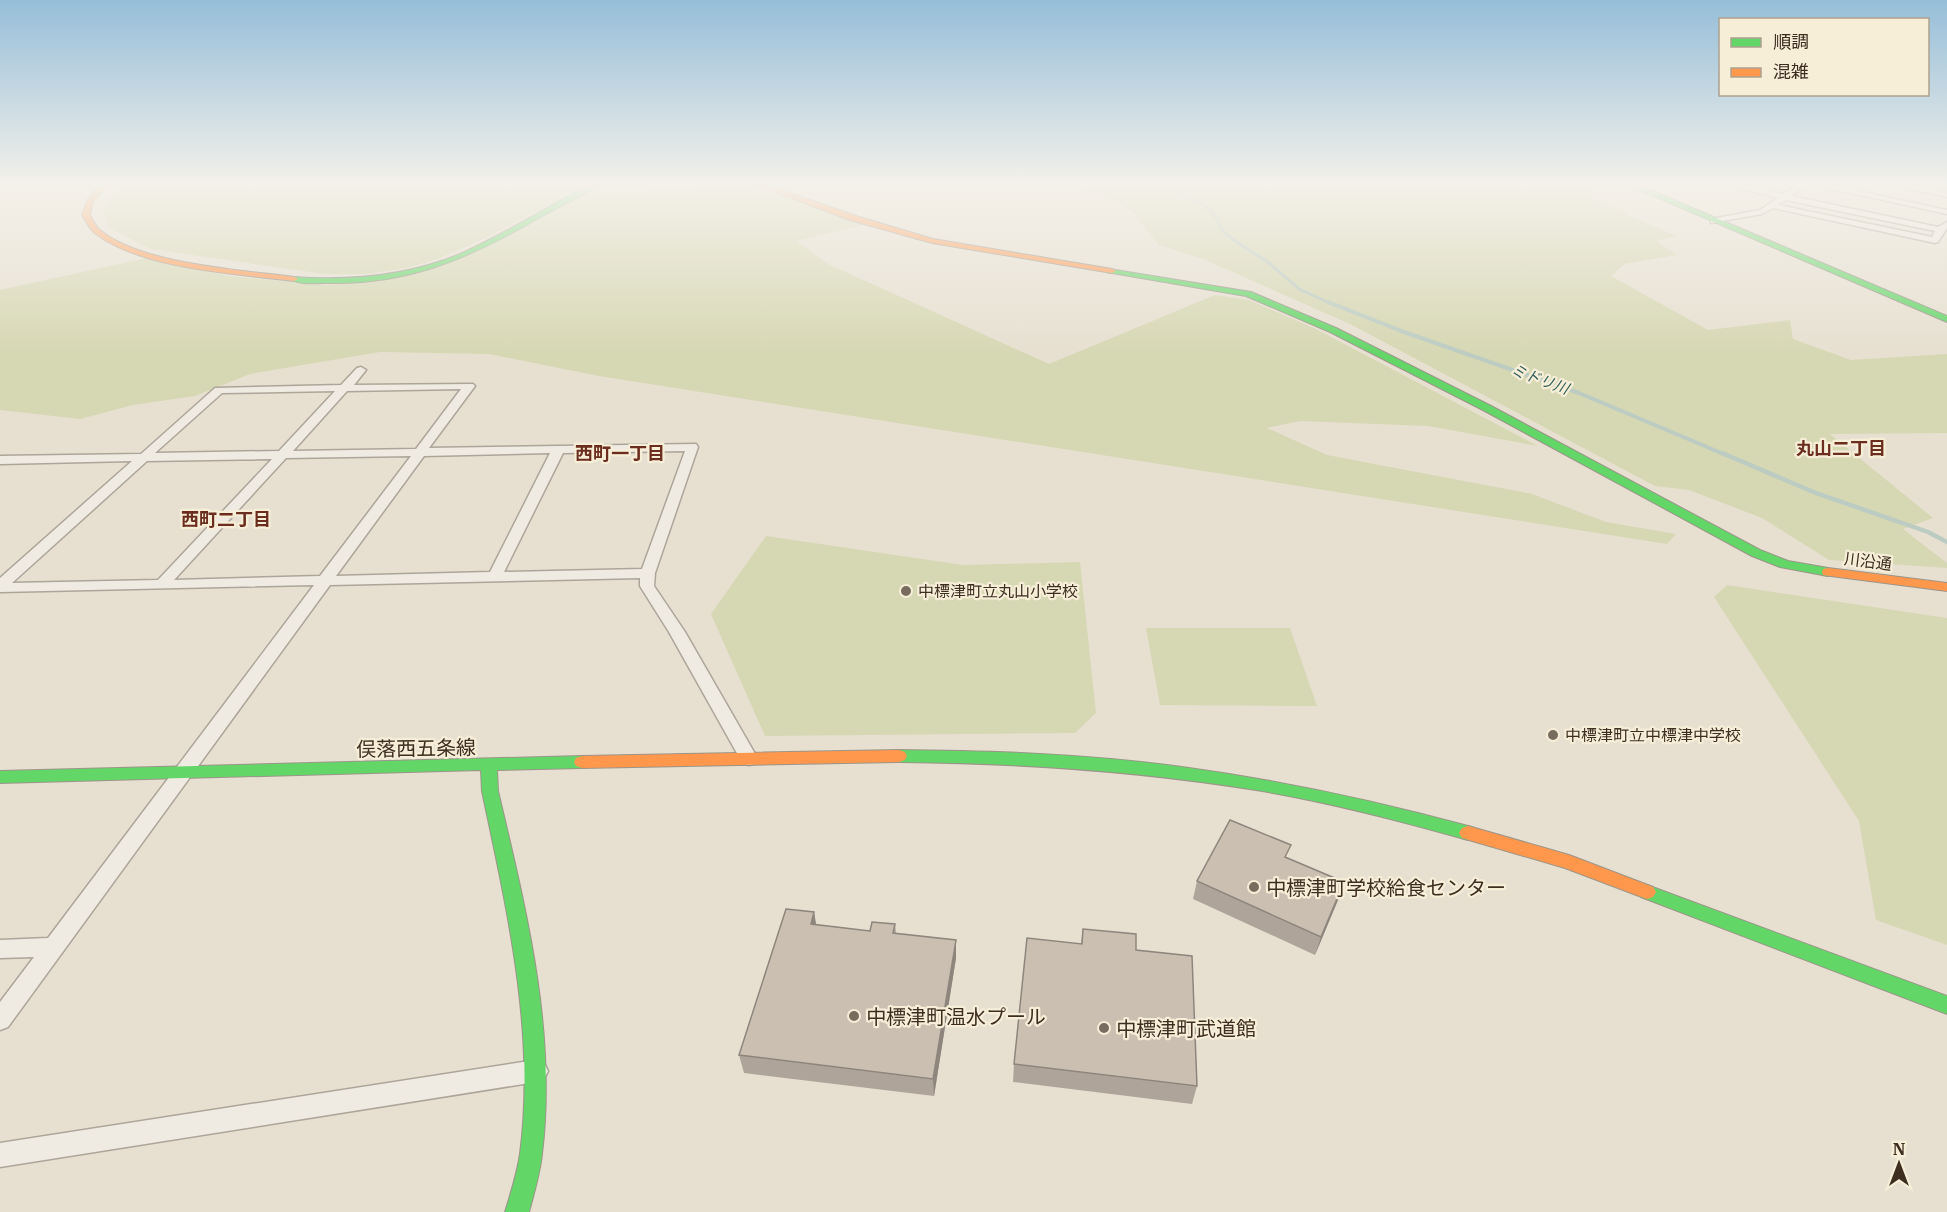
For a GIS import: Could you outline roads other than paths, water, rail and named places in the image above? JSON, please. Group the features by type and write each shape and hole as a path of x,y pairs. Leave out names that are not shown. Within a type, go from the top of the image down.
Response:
{"street":[{"path":"112,242 124,249 185,264 296,279 330,281 398,274 435,265 486,242"},
{"name":"川沿通","path":"931,242 1232,291 1258,298 1333,330 1477,403 1756,553 1785,564 1839,575 1947,587"},
{"path":"1762,242 1947,320"},
{"path":"161,585 361,370"},
{"path":"0,587 219,390 469,386 0,1020"},
{"path":"0,460 692,447 648,573 647,586 749,759"},
{"path":"494,578 558,450"},
{"path":"0,587 648,573"},
{"path":"489,766 968,755 1119,764 1336,798 1400,813 1569,862 1947,1005"},
{"name":"俣落西五条線","path":"0,777 489,766 490,791 524,951 536,1071 531,1155 517,1212"},
{"path":"0,949 54,947"},
{"path":"0,1155 536,1071"}],"waterway":[{"name":"ミドリ川","path":"1236,242 1268,262 1299,289 1332,304"},
{"name":"ミドリ川","path":"1328,302 1404,332 1579,393 1726,455"},
{"name":"ミドリ川","path":"1722,453 1816,493 1928,532 1947,542"}],"place":[{"name":"中標津町立丸山小学校","path":"906,591"},
{"name":"中標津町立中標津中学校","path":"1553,735"},
{"name":"中標津町学校給食センター","path":"1254,887"},
{"name":"中標津町温水プール","path":"854,1016"},
{"name":"中標津町武道館","path":"1104,1028"}],"district":[{"name":"丸山二丁目","path":"1841,448"},
{"name":"西町一丁目","path":"620,453"},
{"name":"西町二丁目","path":"226,519"}]}
